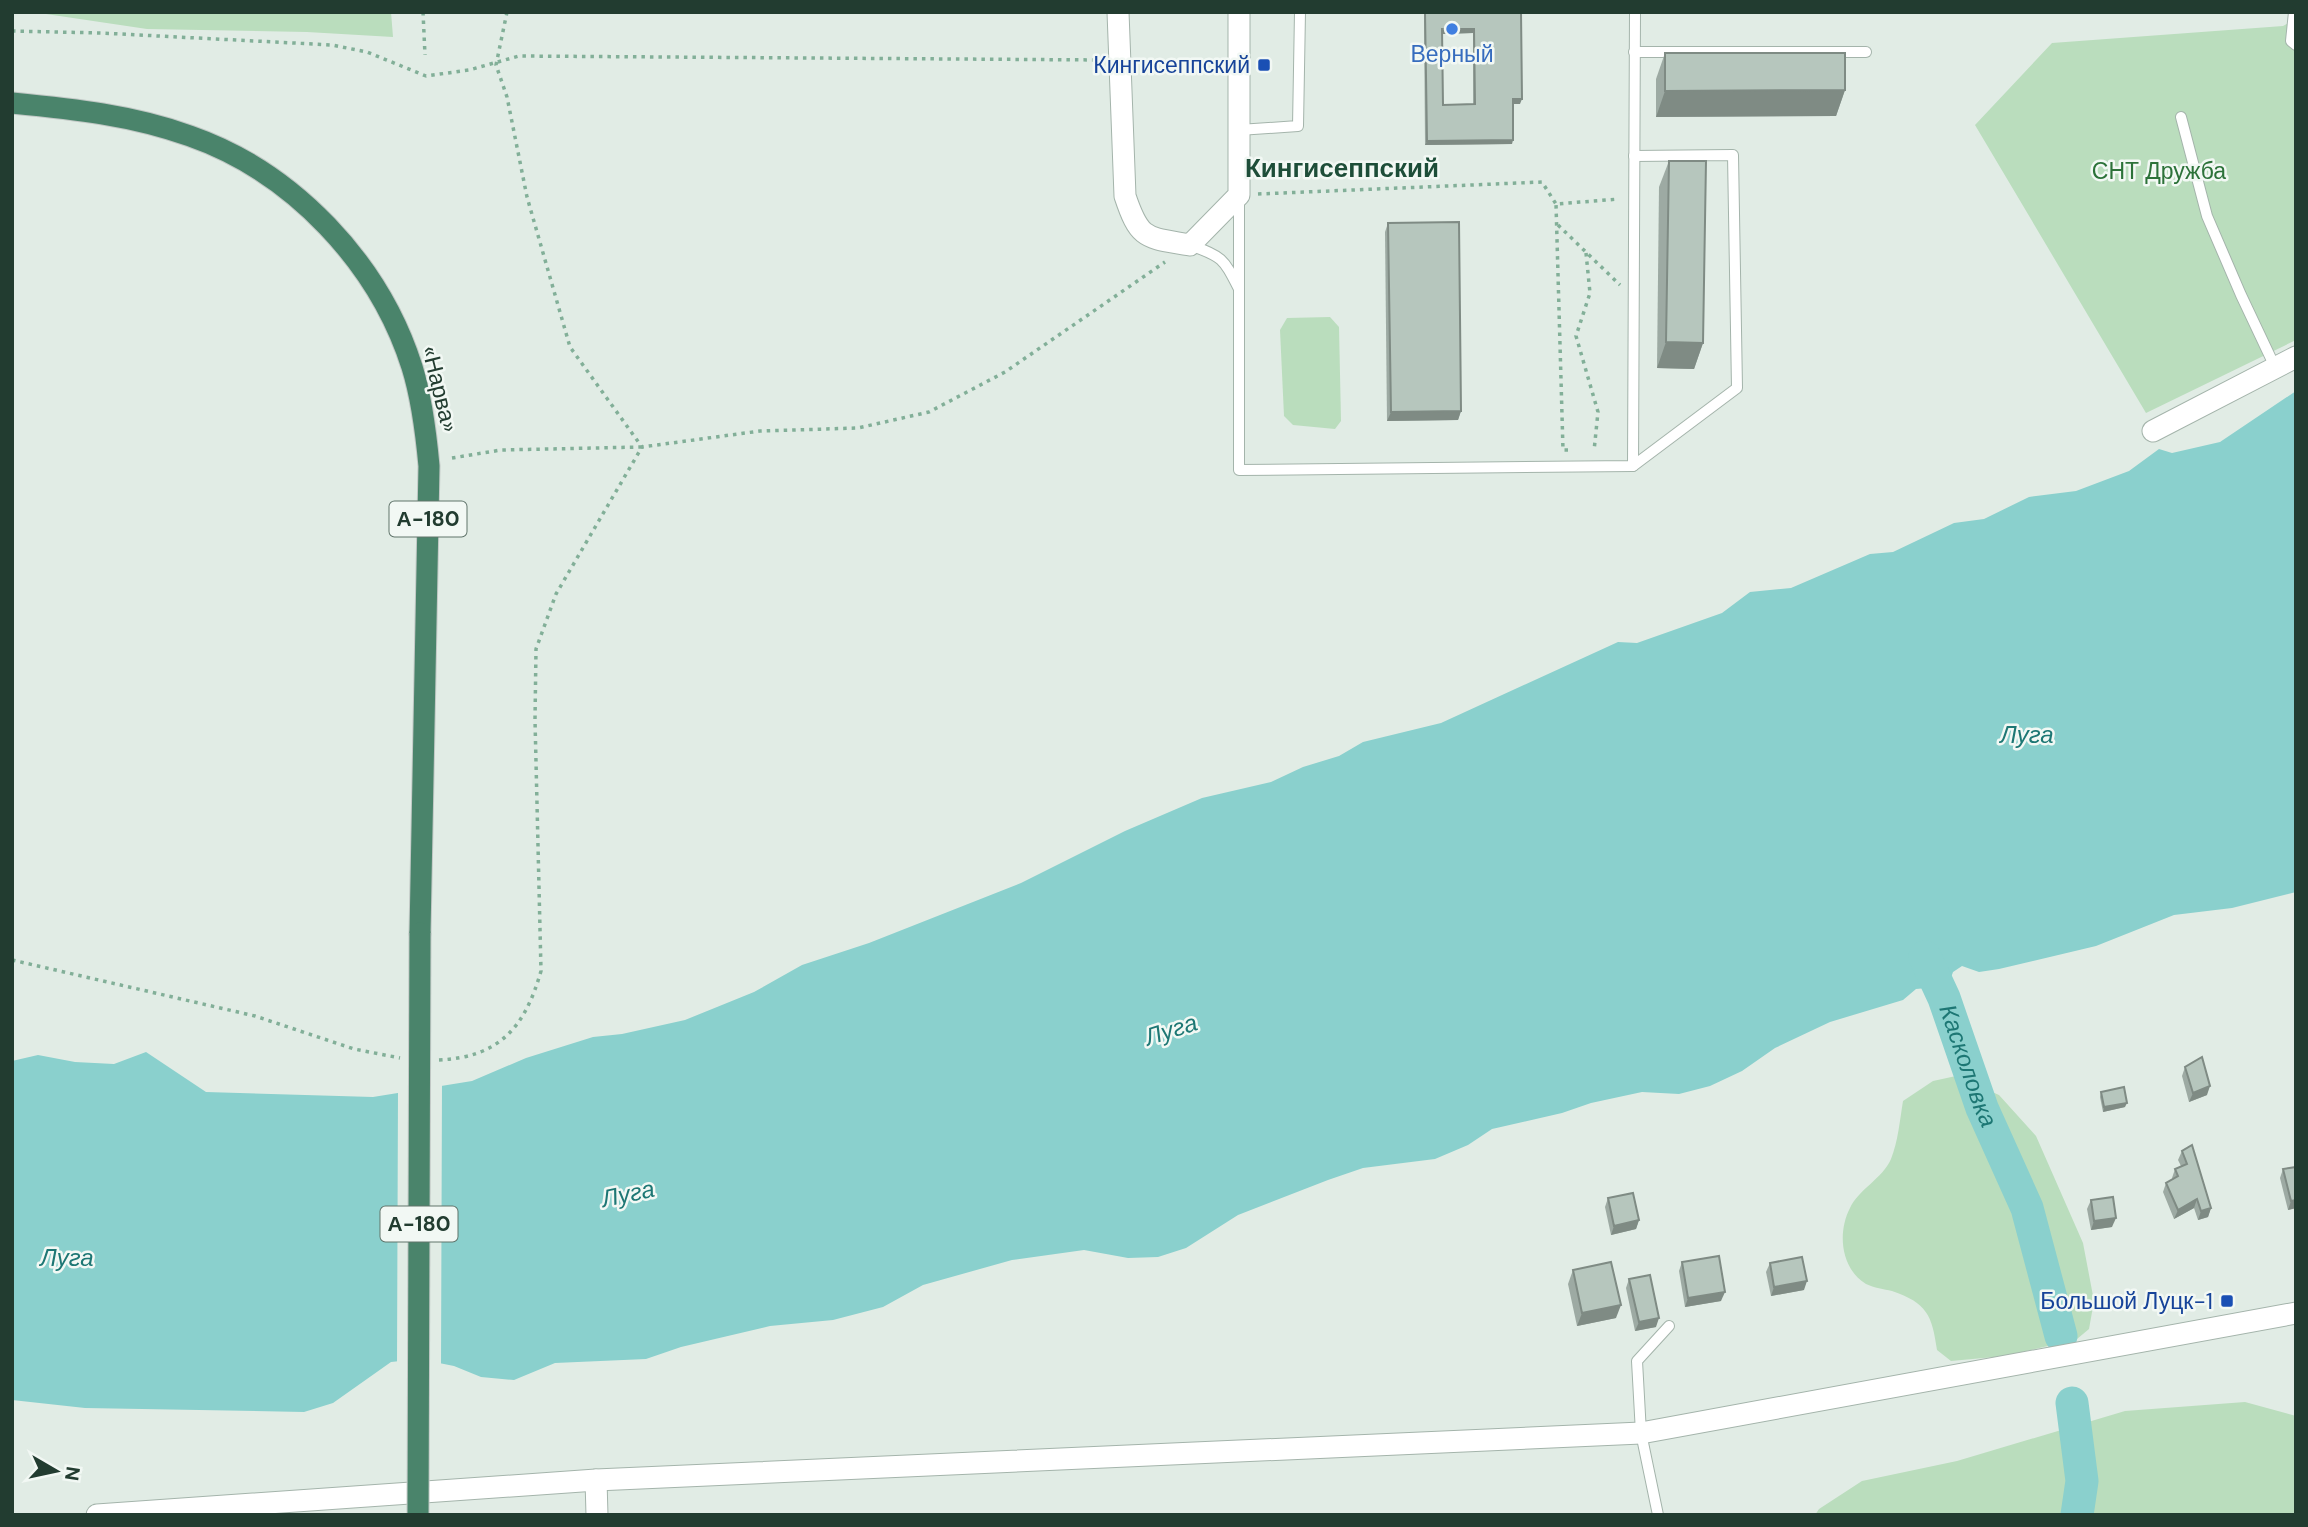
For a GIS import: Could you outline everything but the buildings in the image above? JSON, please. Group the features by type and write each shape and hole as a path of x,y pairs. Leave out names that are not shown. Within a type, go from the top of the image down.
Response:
{"highway":[{"name":"«Нарва»","path":"12,103 113,115 151,124 192,136 252,167 307,207 331,229 377,291 411,365 420,400 429,466 420,933 418,1515"}],"street":[{"path":"1118,12 1125,196 1133,221 1147,237 1190,245 1239,195 1238,12"},
{"path":"2153,431 2296,357"},
{"path":"97,1515 251,1509 596,1480 1641,1433 2296,1313"},
{"path":"596,1480 597,1515"}],"lane":[{"path":"1239,130 1298,126 1300,12"},
{"path":"1633,466 1635,12"},
{"path":"2294,12 2291,41 2296,45"},
{"path":"1634,52 1866,52"},
{"path":"2181,117 2207,216 2275,367"},
{"path":"1239,195 1239,471 1633,466 1737,388 1733,155 1634,156"},
{"path":"1190,245 1218,255 1240,289"},
{"path":"1658,1515 1641,1433 1637,1361 1669,1326"}],"path":[{"path":"423,12 425,55"},
{"path":"507,12 496,65 507,97 527,197 570,347 642,447"},
{"path":"12,31 332,45 367,52 426,76 496,65 519,57 1119,61"},
{"path":"1239,195 1542,182 1556,204 1563,450 1574,450"},
{"path":"1556,204 1634,198"},
{"path":"1556,223 1634,299"},
{"path":"452,458 500,450 642,447 760,431 858,428 929,412 1005,372 1190,245"},
{"path":"1584,451 1594,451 1598,412 1576,336 1590,293 1586,253"}],"green space":[{"path":"391,12 393,37 307,32 147,29 46,14"},
{"name":"СНТ Дружба","path":"2296,19 2296,340 2146,413 1975,125 2052,43 2283,26"},
{"path":"1330,317 1339,327 1341,421 1335,429 1293,425 1284,416 1280,330 1287,318"},
{"path":"1956,1076 1999,1095 2036,1136 2083,1243 2094,1301 2089,1329 2077,1339 2005,1356 1951,1361 1937,1350 1930,1319 1920,1306 1892,1291 1866,1284 1851,1269 1844,1250 1846,1218 1859,1195 1891,1159 1903,1101 1933,1081"},
{"path":"2245,1402 2296,1416 2296,1515 1815,1515 1819,1509 1862,1481 1957,1461 2125,1411"}],"water":[{"name":"Луга","path":"2296,391 2296,892 2232,908 2174,915 2096,946 1999,969 1979,972 1962,966 1953,972 1944,998 1927,988 1916,989 1903,1000 1830,1022 1775,1048 1742,1071 1710,1086 1679,1094 1642,1092 1591,1103 1562,1113 1492,1129 1468,1145 1435,1159 1363,1168 1238,1215 1186,1248 1158,1257 1128,1258 1084,1250 1012,1260 923,1285 883,1307 833,1320 770,1326 681,1347 646,1359 555,1363 514,1380 481,1377 454,1366 419,1359 391,1362 333,1403 304,1412 85,1408 12,1400 12,1061 38,1055 75,1062 114,1064 146,1052 206,1092 373,1097 472,1081 526,1058 593,1037 622,1034 685,1020 754,992 802,965 869,943 1021,883 1125,831 1202,798 1271,782 1303,767 1339,756 1363,742 1441,723 1618,642 1637,643 1722,613 1750,592 1791,588 1870,554 1893,552 1954,523 1984,519 2029,497 2076,491 2129,471 2159,449 2172,453 2220,442"}],"pier":[{"path":"442,1082 441,1367 419,1362 397,1365 398,1090"}],"waterway":[{"name":"Касколовка","path":"1925,957 1944,998 1982,1108 2027,1208 2061,1336"},
{"name":"Касколовка","path":"2072,1403 2082,1481 2077,1515"}],"place":[{"name":"Верный","path":"1452,29"},
{"name":"Кингисеппский","path":"1264,65"},
{"name":"Большой Луцк-1","path":"2227,1301"}],"district":[{"name":"Кингисеппский","path":"1342,168"}]}
